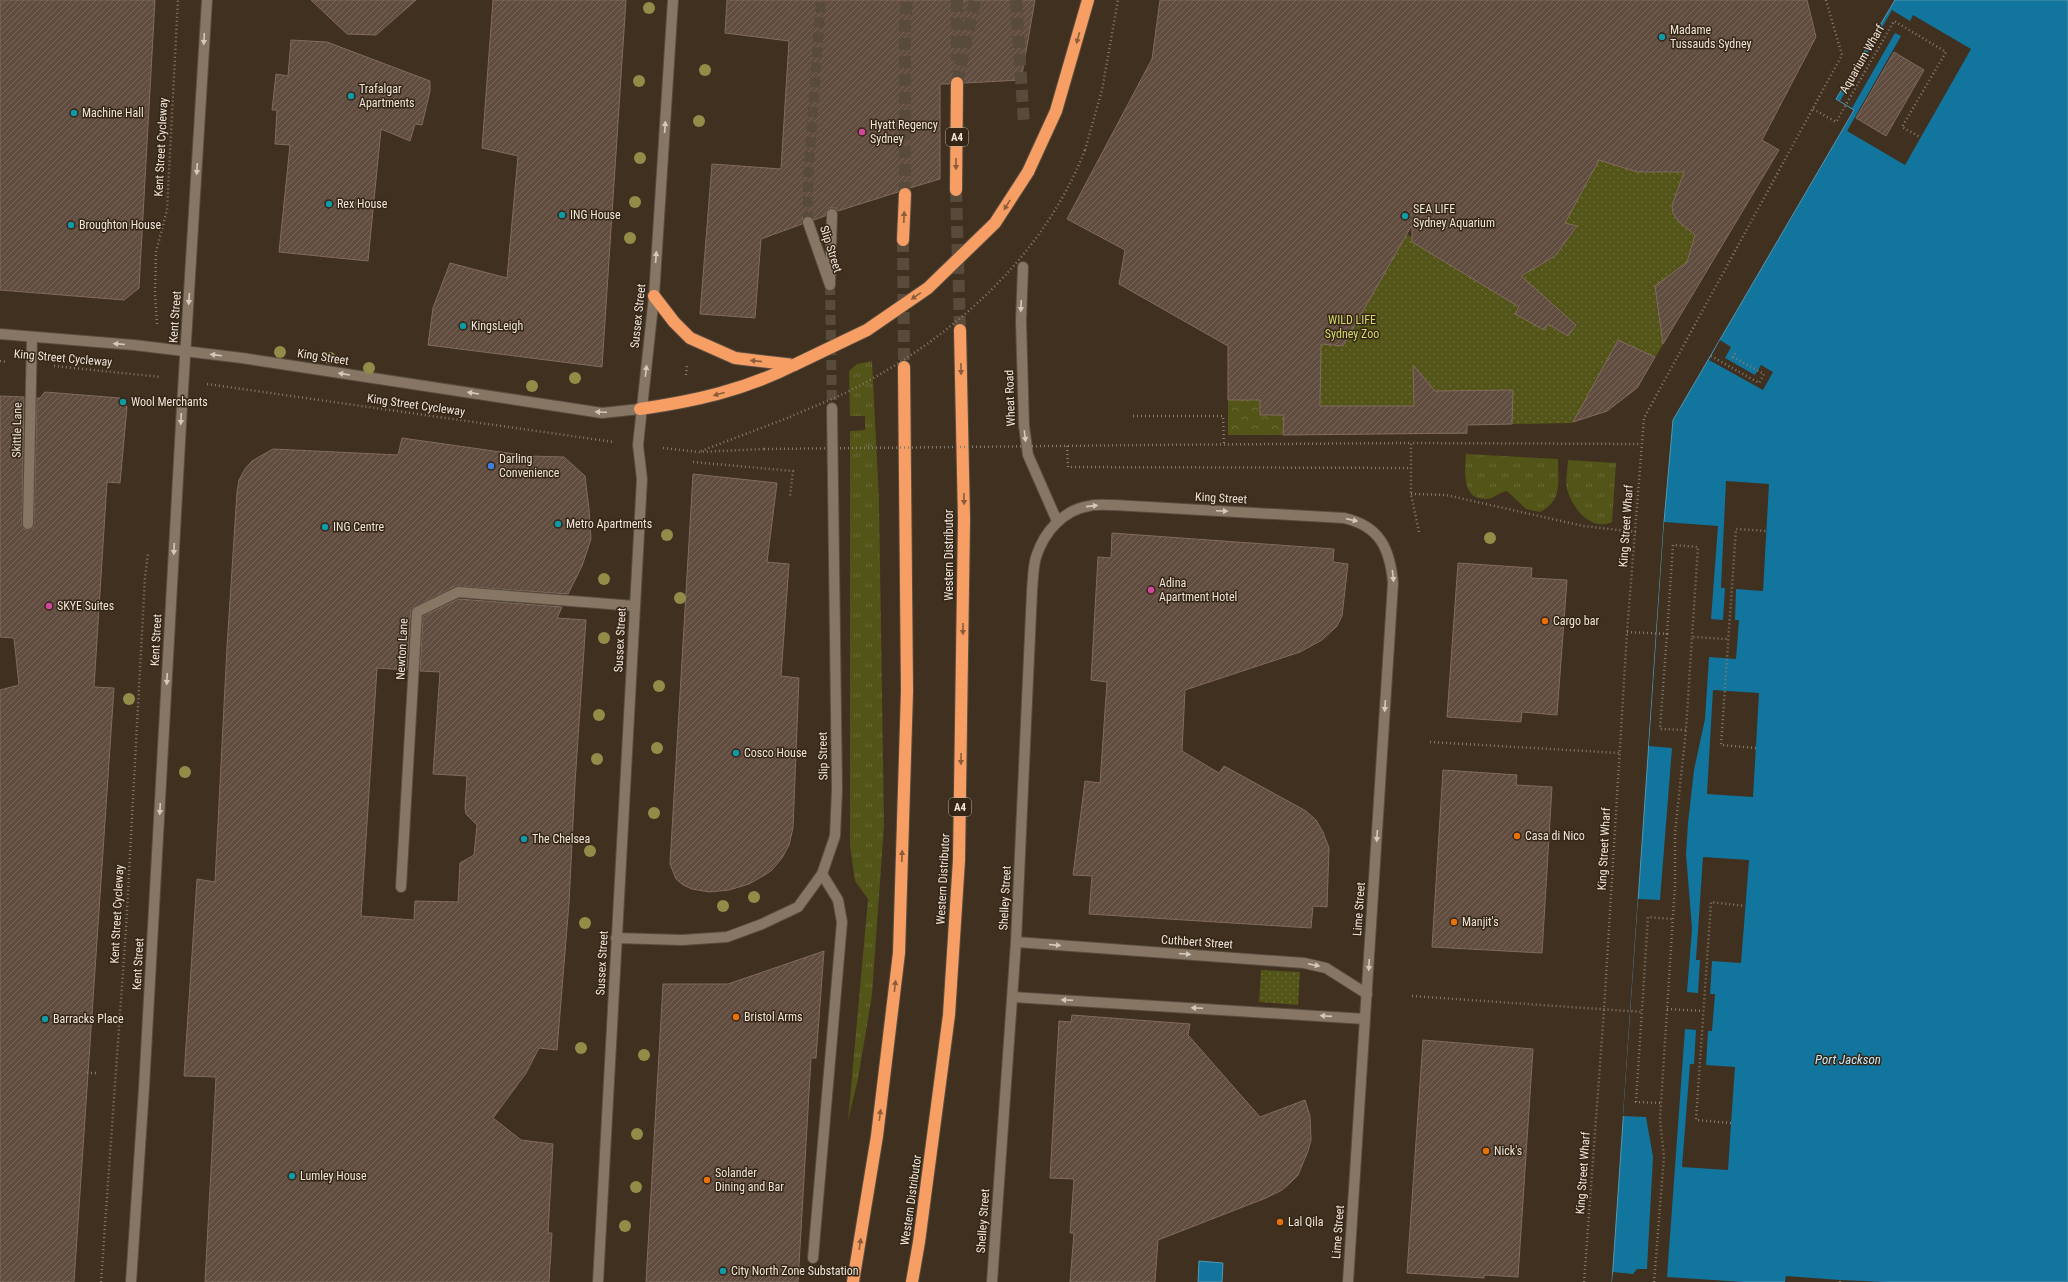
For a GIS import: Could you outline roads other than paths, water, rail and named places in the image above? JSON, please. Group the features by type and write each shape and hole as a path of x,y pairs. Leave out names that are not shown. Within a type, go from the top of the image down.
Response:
{"highway":[{"path":"640,409 692,401 734,390 767,379 867,330 928,288 995,223 1028,172 1056,111 1088,0"},
{"name":"A4","path":"956,190 957,83"},
{"path":"903,240 905,194"},
{"path":"654,296 674,322 690,338 735,358 794,365"},
{"name":"Western Distributor","path":"912,1282 926,1195 949,1015 959,860 964,519 960,330"},
{"path":"854,1282 877,1136 899,953 908,692 904,367"}],"street":[{"name":"Kent Street","path":"131,1282 207,0"},
{"name":"Sussex Street","path":"598,1282 642,479 638,445 640,409 654,296 673,0"},
{"name":"Slip Street","path":"808,222 830,285 832,214"},
{"name":"Wheat Road","path":"1023,267 1021,321 1024,426 1027,448 1036,476 1057,521"},
{"name":"King Street","path":"0,334 186,351 602,412 640,409"},
{"name":"Skittle Lane","path":"28,524 32,337"},
{"name":"Slip Street","path":"616,938 682,940 727,937 762,924 798,907 822,874 835,836 837,790 832,408"},
{"name":"King Street","path":"1057,521 1073,510 1090,505 1321,516 1359,521 1370,528 1380,540"},
{"name":"Shelley Street","path":"992,1282 1013,997 1032,591 1036,558 1045,538 1057,521"},
{"name":"Lime Street","path":"1348,1282 1394,583 1387,549 1380,540"},
{"name":"Newton Lane","path":"401,887 417,612 458,592 635,606"},
{"path":"813,1258 842,922 838,900 822,874"},
{"name":"Cuthbert Street","path":"1016,942 1304,963 1326,968 1367,994"},
{"path":"1013,997 1365,1018"}],"water":[{"name":"Port Jackson","path":"1895,0 2068,0 2068,1282 1612,1282 1664,522 1673,420 1854,110 1836,99"},
{"path":"1199,1261 1223,1263 1222,1282 1198,1282"}],"tunnel":[{"path":"808,222 808,179 821,0"},
{"path":"905,194 905,21 907,0"},
{"path":"957,0 957,61"},
{"path":"957,83 975,0"},
{"path":"1016,0 1024,125"},
{"path":"956,190 960,330"},
{"path":"903,240 904,367"},
{"path":"830,285 832,408"}],"place":[{"name":"Madame Tussauds Sydney","path":"1662,37"},
{"name":"Trafalgar Apartments","path":"351,96"},
{"name":"Machine Hall","path":"74,113"},
{"name":"Hyatt Regency Sydney","path":"862,132"},
{"name":"Rex House","path":"329,204"},
{"name":"ING House","path":"562,215"},
{"name":"SEA LIFE Sydney Aquarium","path":"1405,216"},
{"name":"Broughton House","path":"71,225"},
{"name":"KingsLeigh","path":"463,326"},
{"name":"Wool Merchants","path":"123,402"},
{"name":"Darling Convenience","path":"491,466"},
{"name":"Metro Apartments","path":"558,524"},
{"name":"ING Centre","path":"325,527"},
{"name":"Adina Apartment Hotel","path":"1151,590"},
{"name":"SKYE Suites","path":"49,606"},
{"name":"Cargo bar","path":"1545,621"},
{"name":"Cosco House","path":"736,753"},
{"name":"Casa di Nico","path":"1517,836"},
{"name":"The Chelsea","path":"524,839"},
{"name":"Manjit's","path":"1454,922"},
{"name":"Bristol Arms","path":"736,1017"},
{"name":"Barracks Place","path":"45,1019"},
{"name":"Nick's","path":"1486,1151"},
{"name":"Lumley House","path":"292,1176"},
{"name":"Solander Dining and Bar","path":"707,1180"},
{"name":"Lal Qila","path":"1280,1222"},
{"name":"City North Zone Substation","path":"723,1271"}],"park label":[{"name":"WILD LIFE Sydney Zoo","path":"1352,327"}]}
